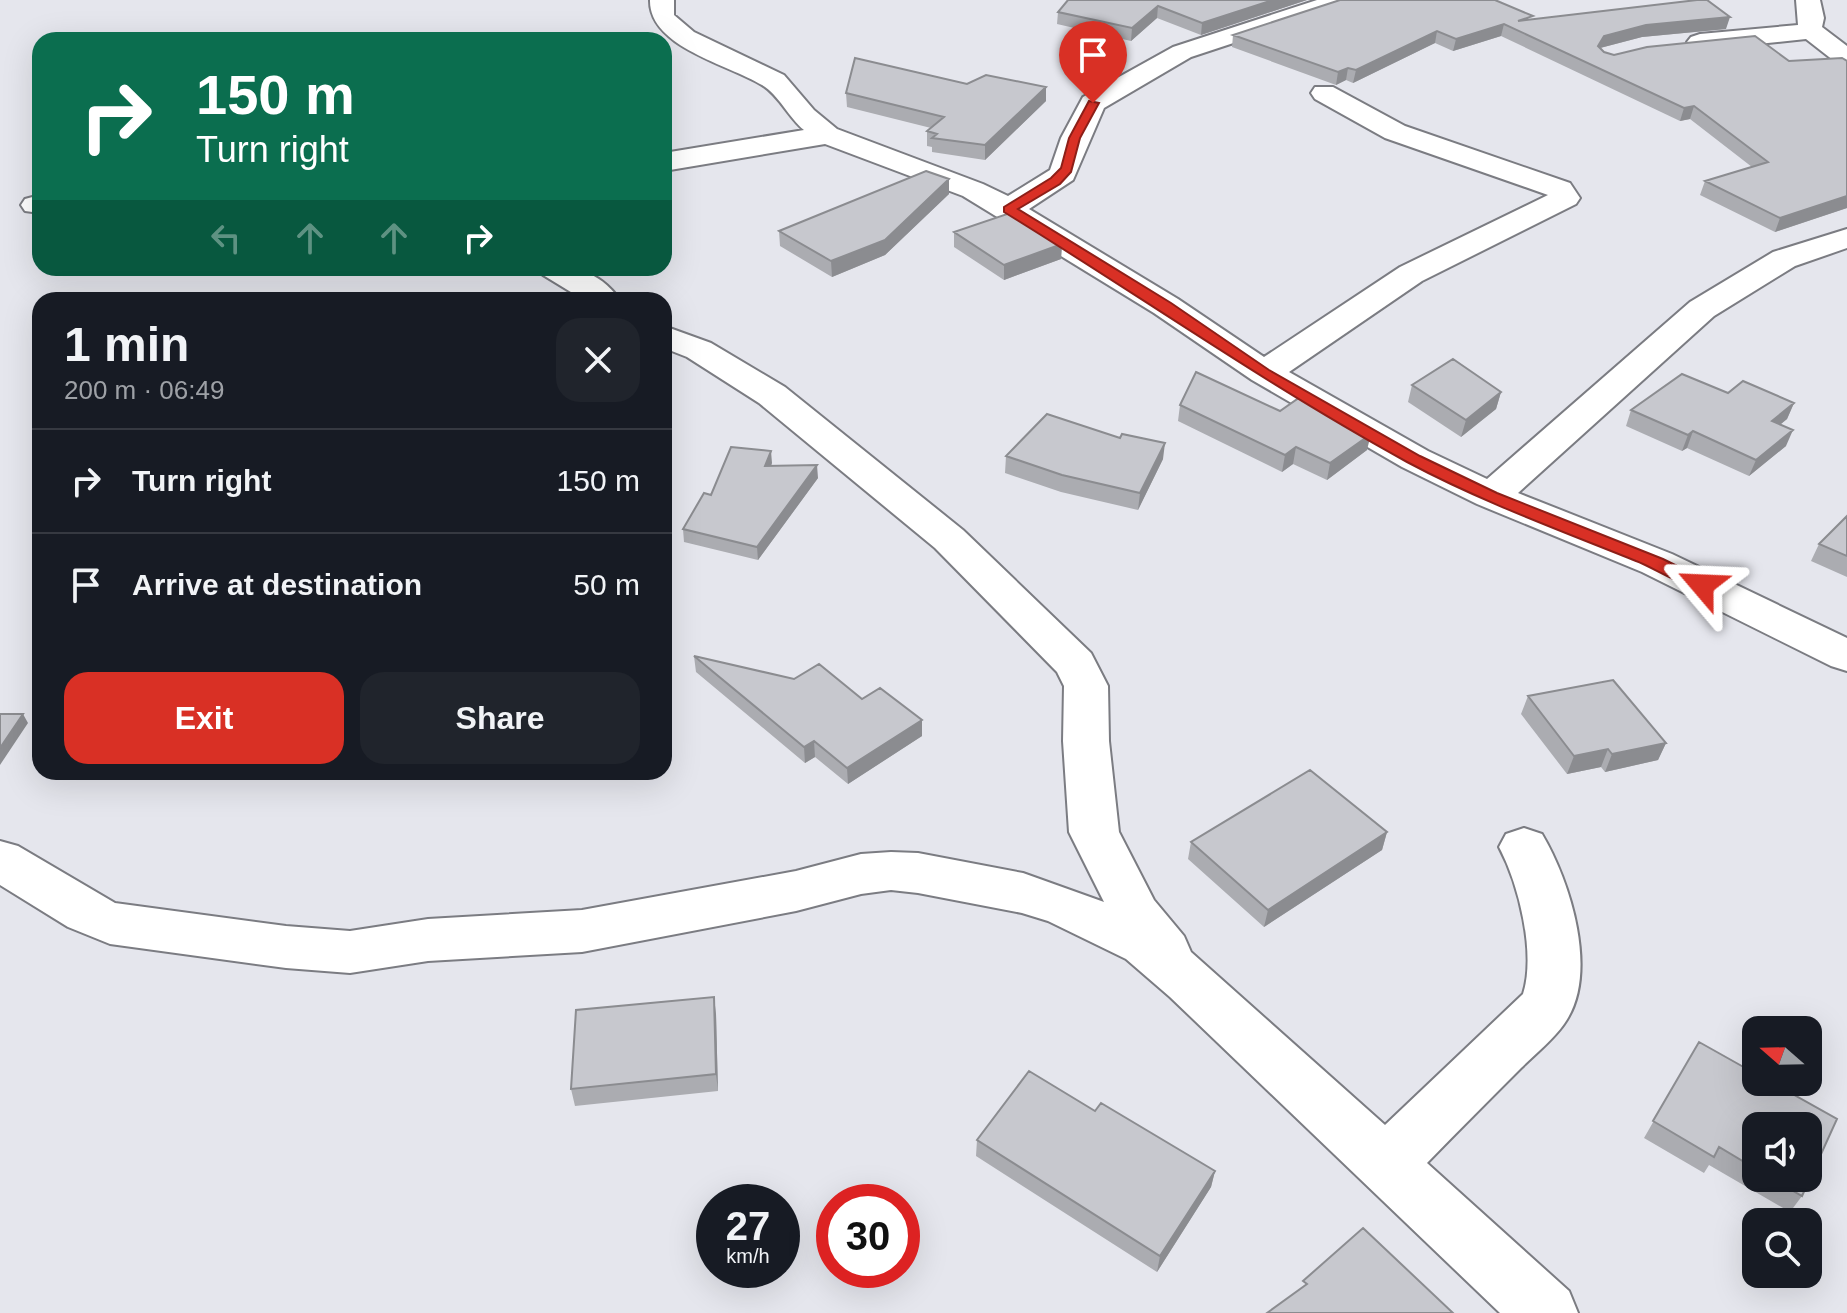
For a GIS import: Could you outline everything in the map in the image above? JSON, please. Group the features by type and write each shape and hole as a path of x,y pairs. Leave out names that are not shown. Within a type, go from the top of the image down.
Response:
{"street":[{"path":"662,0 662,15 669,25 685,37 775,81 804,116 827,135 973,190 1009,209 1166,306 1264,373 1415,459 1491,496 1657,563 1847,656"},
{"path":"1009,209 1055,181 1067,169 1075,138 1093,103 1182,52 1341,0"},
{"path":"1808,0 1811,30"},
{"path":"1677,45 1811,30 1847,59"},
{"path":"1264,373 1411,274 1565,196 1560,189 1530,177 1395,132 1324,93"},
{"path":"672,161 827,135"},
{"path":"1491,496 1702,309 1784,259 1847,238"},
{"path":"569,276 595,292"},
{"path":"672,339 699,350 772,395 949,539 1075,664 1086,686 1086,741 1094,832 1136,914 1189,981"},
{"path":"1384,1165 1545,1008 1553,993 1554,947 1531,859 1524,847"},
{"path":"0,860 86,913 110,923 286,947 350,952 428,940 582,931 796,891 861,874 891,871 918,873 1023,893 1066,907 1145,944 1189,981 1546,1313"}],"building":[{"path":"1068,0 1273,0 1202,23 1158,6 1132,28 1058,12"},
{"path":"1340,0 1495,0 1533,16 1518,21 1707,0 1730,17 1646,25 1604,36 1598,46 1614,55 1647,47 1755,36 1789,61 1842,58 1847,61 1847,196 1780,218 1705,181 1768,162 1694,106 1684,108 1504,24 1456,39 1437,31 1356,70 1348,68 1338,72 1233,35"},
{"path":"855,58 967,84 986,75 1046,87 985,145 932,138 937,134 927,131 944,117 846,93"},
{"path":"926,171 949,179 885,240 831,261 779,231"},
{"path":"1010,213 1062,244 1004,265 954,232"},
{"path":"1453,359 1501,392 1466,420 1412,385"},
{"path":"1196,372 1280,411 1303,395 1371,434 1330,463 1296,447 1285,455 1180,405"},
{"path":"1682,374 1728,393 1743,381 1794,403 1772,421 1793,430 1756,460 1693,431 1688,435 1631,410"},
{"path":"1047,414 1120,438 1122,434 1165,443 1140,493 1062,475 1006,456"},
{"path":"731,447 771,451 765,466 817,465 757,547 683,529 704,493 711,495"},
{"path":"1847,516 1847,556 1819,544"},
{"path":"694,656 794,679 819,664 862,699 880,688 922,720 847,768 814,741 804,747"},
{"path":"1613,680 1666,743 1612,754 1608,749 1574,756 1528,696"},
{"path":"0,714 23,714 0,748"},
{"path":"1310,770 1387,832 1268,910 1191,842"},
{"path":"714,997 716,1074 571,1089 576,1010"},
{"path":"1699,1042 1742,1066 1742,1096 1796,1096 1837,1119 1822,1152 1822,1112 1742,1112 1742,1161 1719,1147 1714,1157 1653,1121"},
{"path":"1029,1071 1095,1111 1101,1103 1215,1171 1160,1256 977,1140"},
{"path":"1363,1228 1453,1313 1267,1313 1307,1284 1303,1281"}],"route":[{"path":"1093,103 1075,138 1067,169 1055,181 1009,209 1166,306 1264,373 1415,459 1491,496 1657,563 1702,585"}]}
